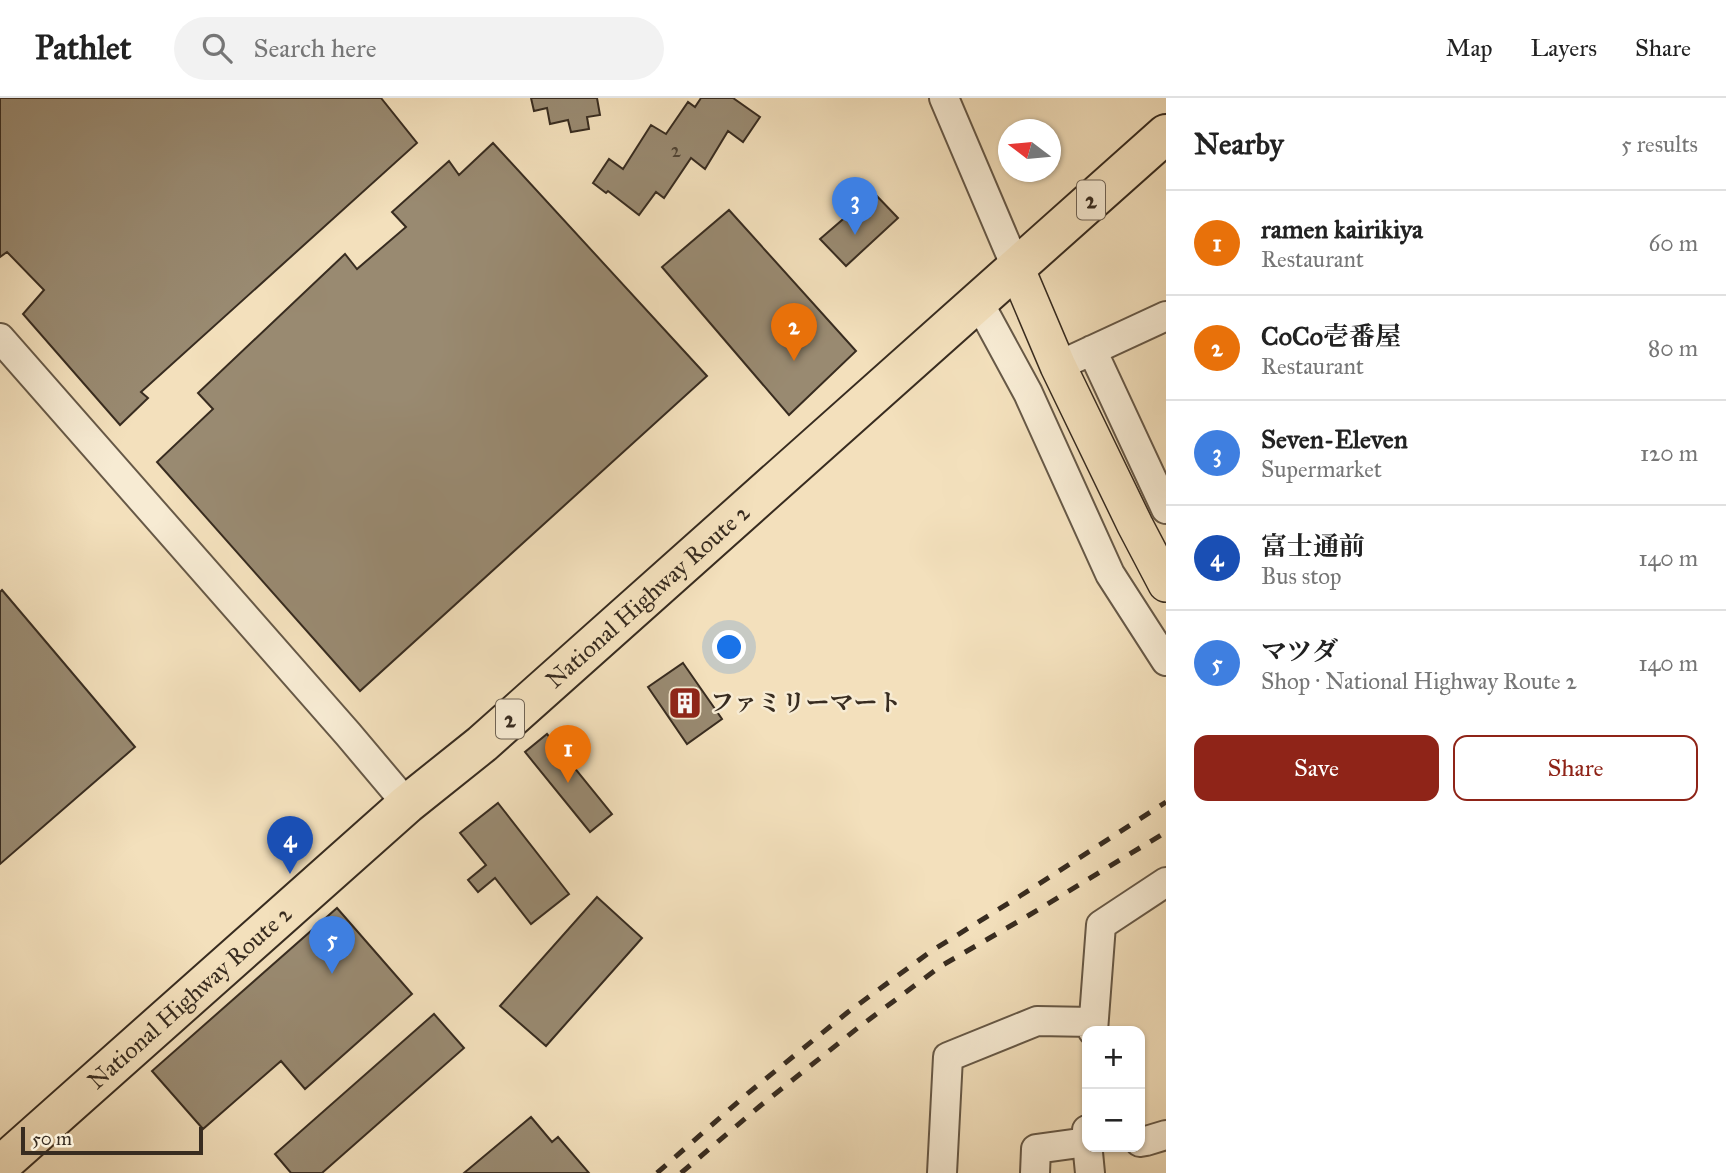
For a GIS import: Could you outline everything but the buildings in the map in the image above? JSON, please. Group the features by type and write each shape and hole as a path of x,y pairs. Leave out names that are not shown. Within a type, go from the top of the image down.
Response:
{"highway":[{"name":"National Highway Route 2","path":"0,1166 407,804 482,744 1166,134"}],"main road":[{"path":"1016,267 1058,366 1166,584"}],"street":[{"path":"944,98 1016,267"},
{"path":"978,301 1028,393 1110,574 1166,661"},
{"path":"1058,366 1166,316"},
{"path":"0,338 407,804"},
{"path":"1092,350 1166,509"},
{"path":"1093,1026 1101,925 1166,882"},
{"path":"942,1173 948,1057 1037,1021 1084,1026"},
{"path":"1145,1142 1166,1135"},
{"path":"1035,1173 1036,1149 1082,1143"},
{"path":"1088,1152 1090,1173"}],"railway":[{"path":"657,1173 747,1094 848,1012 930,952 1166,802"},
{"path":"681,1173 859,1027 941,966 1166,832"}],"place":[{"name":"Seven-Eleven","path":"855,235"},
{"name":"CoCo壱番屋","path":"794,361"},
{"name":"ファミリーマート","path":"685,703"},
{"name":"ramen kairikiya","path":"568,783"},
{"name":"富士通前","path":"290,874"},
{"name":"マツダ","path":"332,974"}]}
